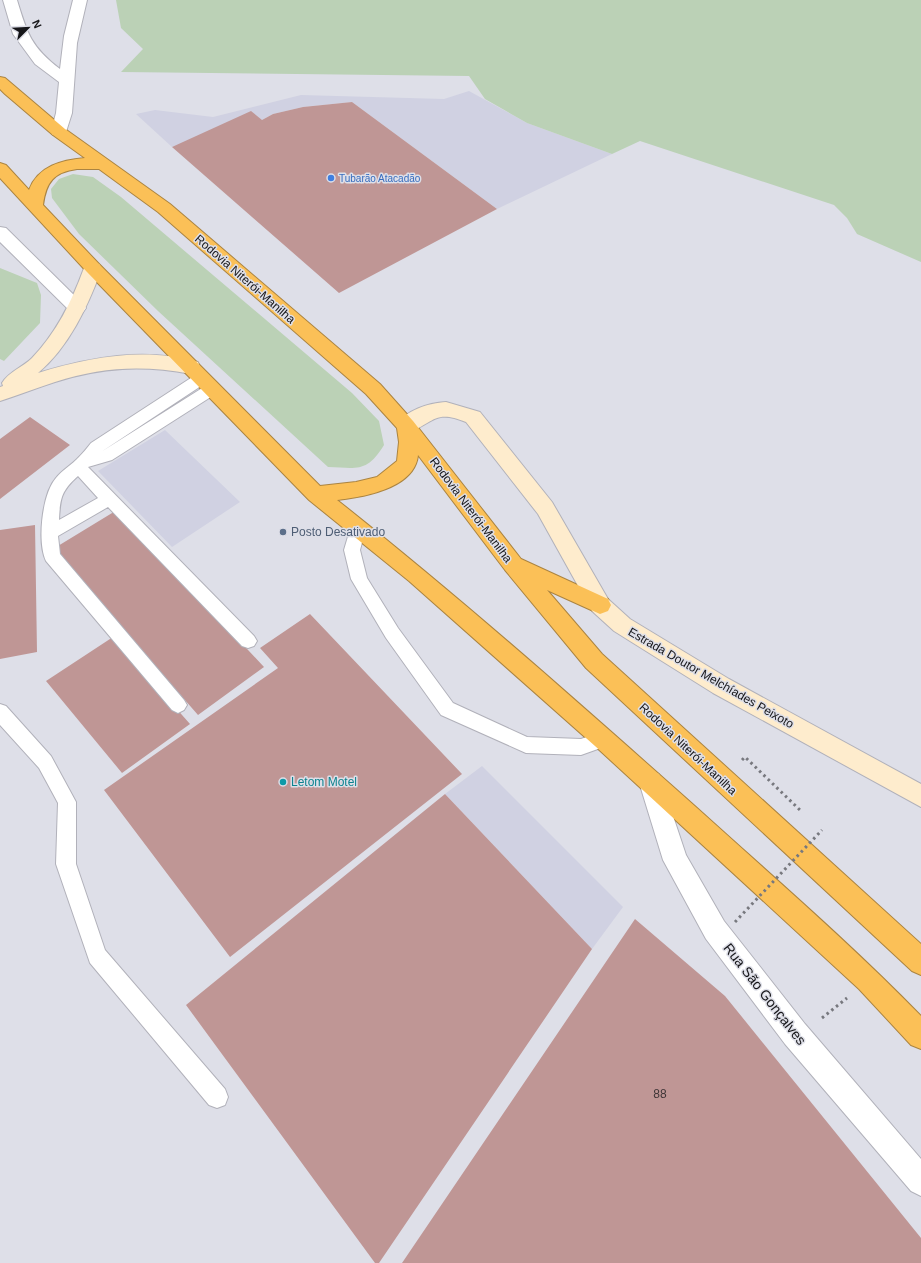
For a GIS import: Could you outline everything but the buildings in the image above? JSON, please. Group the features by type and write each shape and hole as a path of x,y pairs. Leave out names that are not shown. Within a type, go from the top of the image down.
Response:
{"highway":[{"name":"Rodovia Niterói-Manilha","path":"0,81 60,132 164,208 373,390 406,426 512,564 594,662 921,962"},
{"path":"35,206 40,184 54,171 78,162 103,164"},
{"path":"0,168 93,268 316,494 416,575 603,739 868,980 921,1034"},
{"path":"316,494 356,490 383,483 407,464 409,442 406,426"},
{"path":"512,564 600,605"}],"street":[{"path":"10,0 20,34 40,61 67,81"},
{"path":"60,132 64,119 68,56 80,0"},
{"path":"0,232 77,308"},
{"path":"0,391 37,364 62,335 77,308 93,268"},
{"path":"0,394 54,376 107,364 135,360 160,362 202,378"},
{"name":"Estrada Doutor Melchíades Peixoto","path":"406,426 424,413 441,409 458,410 473,417 544,508 600,605 622,625 720,686 921,796"},
{"name":"Rua São Gonçalves","path":"651,782 675,860 715,930 795,1034 921,1181"}],"lane":[{"path":"178,705 52,556 50,533 52,502 61,482 81,464 107,456 202,378"},
{"path":"81,464 109,499 248,640"},
{"path":"50,533 109,499"},
{"path":"358,527 352,550 359,578 392,633 446,709 526,745 581,747 603,739"},
{"path":"0,712 45,762 67,802 66,864 97,956 217,1097"}],"path":[{"path":"741,928 736,922 822,830"},
{"path":"818,1013 823,1018 868,980"}],"shaded area":[{"path":"469,91 527,123 612,154 497,209 352,102 303,107 273,114 262,120 172,147 136,114 155,110 213,117 301,95 444,99"},
{"path":"165,430 240,502 172,547 98,471"},
{"path":"482,766 623,907 592,949 445,794"}],"green space":[{"path":"116,0 921,0 921,262 857,234 847,218 834,205 640,141 612,154 527,123 485,99 469,76 121,72 143,49 121,28"},
{"path":"73,174 93,177 121,197 352,393 379,421 384,445 378,454 366,465 360,467 328,467 158,311 79,234 52,198 51,189 59,179"},
{"path":"0,268 37,283 41,295 40,323 4,361 0,359"}],"place":[{"name":"Tubarão Atacadão","path":"331,178"},
{"name":"Posto Desativado","path":"283,532"},
{"name":"Letom Motel","path":"283,782"}]}
